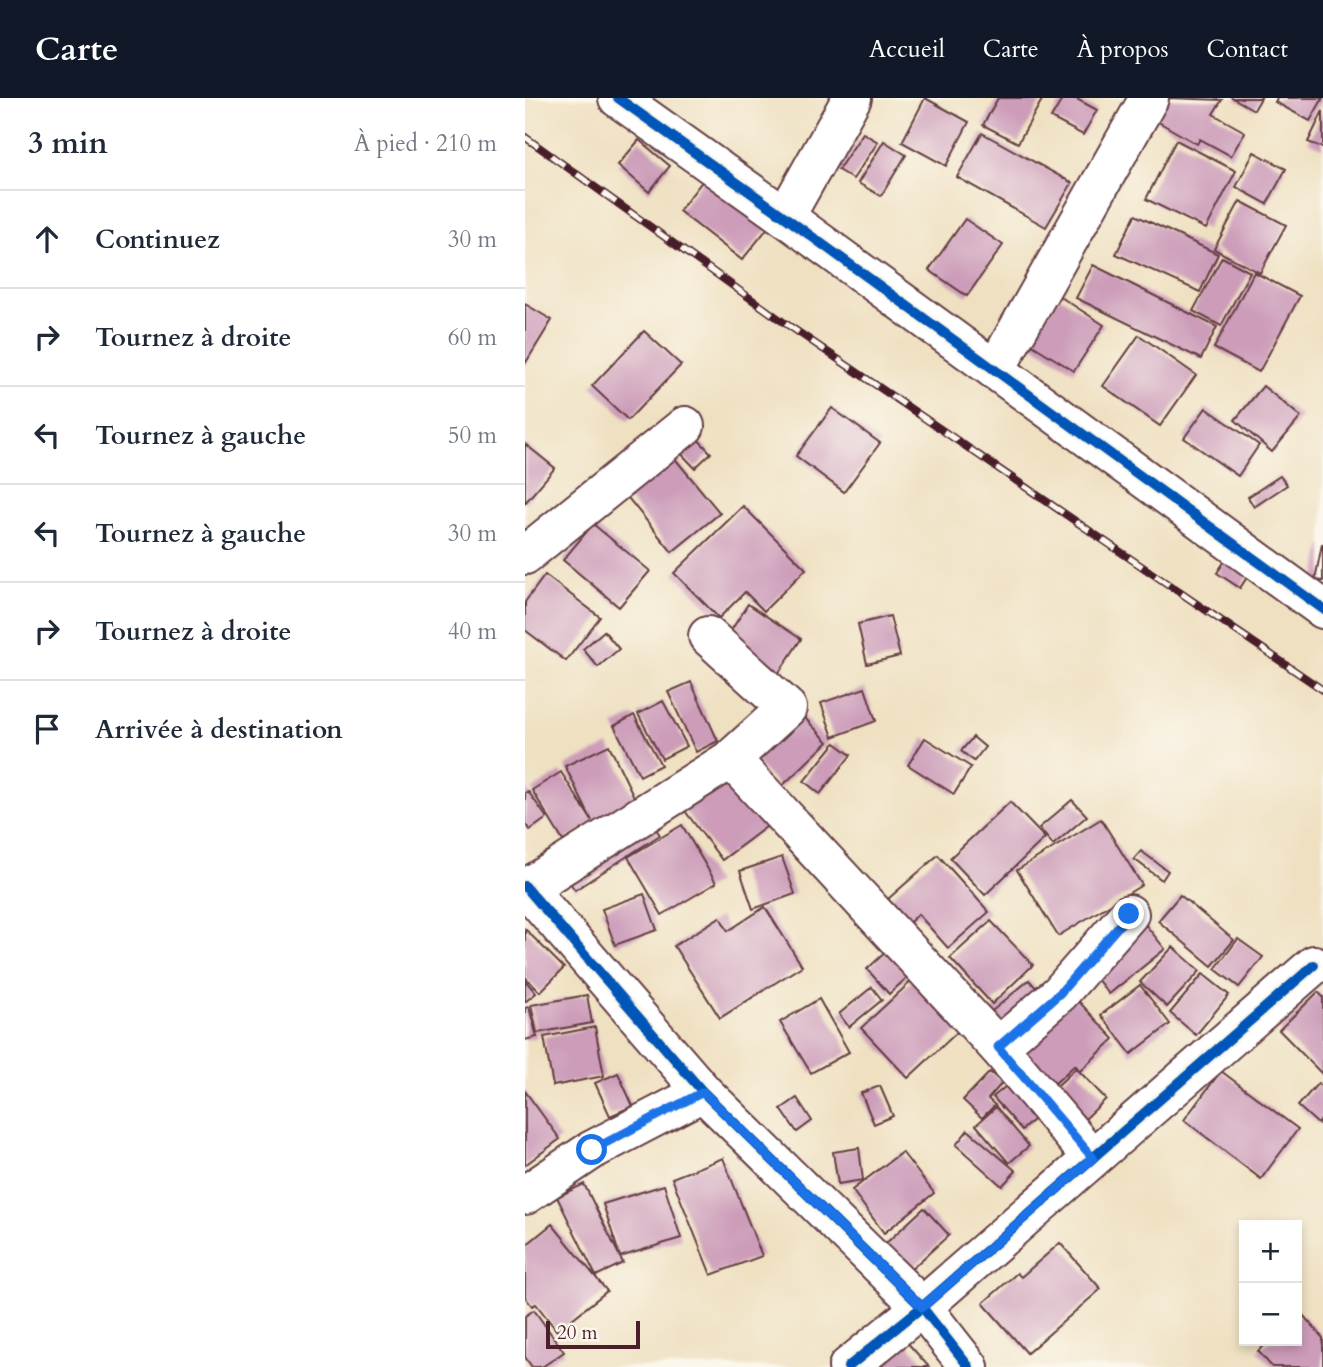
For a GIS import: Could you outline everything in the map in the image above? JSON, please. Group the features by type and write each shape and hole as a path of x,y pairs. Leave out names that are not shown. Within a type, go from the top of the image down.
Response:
{"street":[{"path":"618,98 1323,609"},
{"path":"785,217 852,98"},
{"path":"995,369 1149,98"},
{"path":"525,555 685,426"},
{"path":"708,636 787,708 731,759 526,887 703,1092 922,1307 969,1367"},
{"path":"731,759 998,1047 1093,1158"},
{"path":"998,1047 1060,993 1129,914"},
{"path":"848,1367 922,1307 1314,965"},
{"path":"525,1195 592,1150 703,1092"}],"building":[{"path":"925,98 969,122 946,166 902,142"},
{"path":"998,98 1043,98 1018,143 983,125"},
{"path":"1063,98 1075,98 1097,110 1083,135 1051,118"},
{"path":"1168,98 1222,100 1213,114 1245,132 1231,156 1200,139 1197,144 1155,120"},
{"path":"1233,98 1261,98 1254,110"},
{"path":"1277,98 1323,98 1310,121 1275,102"},
{"path":"1323,111 1323,148 1308,142"},
{"path":"863,133 878,142 853,179 838,170"},
{"path":"982,133 1072,183 1046,227 957,177"},
{"path":"639,140 670,166 649,192 618,165"},
{"path":"1176,140 1236,171 1206,229 1146,199"},
{"path":"884,141 906,155 881,196 858,183"},
{"path":"1254,152 1286,169 1267,204 1236,187"},
{"path":"711,170 775,219 742,260 679,211"},
{"path":"1240,201 1286,225 1260,273 1214,249"},
{"path":"1135,215 1218,254 1200,292 1116,254"},
{"path":"965,219 1003,245 967,296 929,270"},
{"path":"1222,257 1250,272 1221,326 1193,311"},
{"path":"1093,265 1217,327 1201,359 1076,298"},
{"path":"1254,272 1300,296 1259,372 1214,348"},
{"path":"1059,296 1104,325 1074,371 1029,343"},
{"path":"525,304 552,320 525,364"},
{"path":"644,331 681,365 628,420 592,386"},
{"path":"1139,335 1196,375 1160,426 1103,386"},
{"path":"1263,386 1301,417 1272,452 1235,420"},
{"path":"832,408 880,443 844,492 796,456"},
{"path":"1206,408 1259,445 1238,476 1184,438"},
{"path":"691,432 711,453 695,468 675,447"},
{"path":"525,444 555,468 525,503"},
{"path":"667,449 720,513 672,552 620,488"},
{"path":"1280,476 1287,485 1254,507 1248,497"},
{"path":"743,506 806,569 764,611 745,592 719,618 674,573"},
{"path":"593,524 650,571 619,607 563,560"},
{"path":"1323,544 1323,581 1315,580"},
{"path":"1232,550 1255,565 1240,588 1217,573"},
{"path":"545,575 600,617 566,661 525,630 525,602"},
{"path":"748,604 801,639 778,674 725,640"},
{"path":"890,616 900,656 867,664 858,624"},
{"path":"604,631 619,649 598,667 583,649"},
{"path":"691,682 718,741 696,752 668,692"},
{"path":"865,688 876,721 833,737 821,703"},
{"path":"663,701 687,746 662,759 638,714"},
{"path":"801,714 828,742 780,788 753,759"},
{"path":"634,715 661,765 640,776 614,726"},
{"path":"973,737 985,747 974,761 961,751"},
{"path":"925,738 971,767 954,794 908,765"},
{"path":"835,743 851,755 820,794 804,781"},
{"path":"609,745 637,803 563,841 532,790 561,772 592,821 565,766"},
{"path":"729,771 770,824 722,860 682,807"},
{"path":"528,791 547,818 530,830 525,824 525,793"},
{"path":"1072,800 1087,816 1053,845 1039,828"},
{"path":"1010,802 1045,838 985,895 950,858"},
{"path":"1101,819 1142,885 1058,936 1017,870"},
{"path":"652,823 660,835 575,890 568,880"},
{"path":"682,825 716,883 662,915 628,857"},
{"path":"1141,851 1168,871 1162,880 1134,859"},
{"path":"938,855 989,912 948,948 918,914 909,923 888,899"},
{"path":"782,857 795,894 753,909 740,871"},
{"path":"644,894 657,930 615,945 602,909"},
{"path":"1180,895 1234,940 1212,966 1158,921"},
{"path":"765,907 802,966 720,1018 674,946 720,917 728,931"},
{"path":"991,921 1033,965 992,1004 950,958"},
{"path":"1145,924 1165,949 1109,994 1089,969"},
{"path":"525,929 564,968 540,992 525,977"},
{"path":"1238,939 1263,957 1239,987 1215,969"},
{"path":"899,940 921,965 889,994 867,969"},
{"path":"1173,947 1200,971 1167,1007 1140,982"},
{"path":"919,974 966,1024 908,1078 861,1028"},
{"path":"1203,974 1229,995 1196,1035 1170,1013"},
{"path":"525,980 536,993 525,1002"},
{"path":"1029,980 1046,999 1003,1036 986,1016"},
{"path":"1140,985 1170,1024 1131,1054 1101,1015"},
{"path":"872,987 882,1000 849,1027 839,1014"},
{"path":"1069,991 1114,1039 1080,1071 1075,1065 1054,1084 1014,1042"},
{"path":"1318,992 1323,997 1323,1075 1279,1030"},
{"path":"587,995 592,1023 537,1033 531,1005"},
{"path":"819,999 849,1052 811,1073 780,1022"},
{"path":"529,1007 537,1037 525,1040 525,1008"},
{"path":"595,1027 604,1076 553,1086 544,1037"},
{"path":"1076,1068 1106,1099 1085,1119 1055,1088"},
{"path":"1221,1071 1298,1129 1261,1179 1184,1120"},
{"path":"990,1072 1002,1083 988,1099 995,1105 982,1118 963,1100"},
{"path":"618,1073 633,1106 610,1116 595,1083"},
{"path":"1018,1076 1046,1108 1022,1130 993,1097"},
{"path":"1318,1083 1323,1088 1323,1118 1318,1124 1298,1106"},
{"path":"880,1086 893,1116 874,1124 861,1093"},
{"path":"525,1091 560,1139 525,1165"},
{"path":"797,1098 812,1121 797,1132 781,1109"},
{"path":"996,1107 1029,1146 1009,1163 976,1125"},
{"path":"968,1130 1016,1171 1002,1186 956,1145"},
{"path":"859,1148 863,1180 838,1184 833,1152"},
{"path":"902,1152 934,1193 884,1233 852,1190"},
{"path":"723,1158 762,1256 711,1275 672,1178"},
{"path":"584,1184 623,1263 596,1276 557,1197"},
{"path":"664,1185 681,1238 620,1257 603,1204"},
{"path":"924,1208 949,1235 908,1272 883,1246"},
{"path":"552,1224 607,1291 557,1331 536,1304 532,1306 525,1297 525,1246"},
{"path":"1060,1243 1101,1289 1027,1353 983,1303 1017,1273 1021,1277"},
{"path":"534,1310 564,1352 542,1367 532,1367 525,1357 525,1316"},
{"path":"1302,1314 1323,1338 1323,1367 1272,1367 1258,1351 1264,1346 1302,1346"},
{"path":"898,1332 929,1367 859,1367"}],"railway":[{"path":"525,137 782,321 1323,690"}],"cycle path":[{"path":"618,98 1323,609"},
{"path":"525,886 703,1092 922,1307 969,1367"},
{"path":"848,1367 922,1307 1314,965"}],"route":[{"path":"592,1150 703,1092 922,1307 1093,1158 998,1047 1060,993 1129,914"}]}
